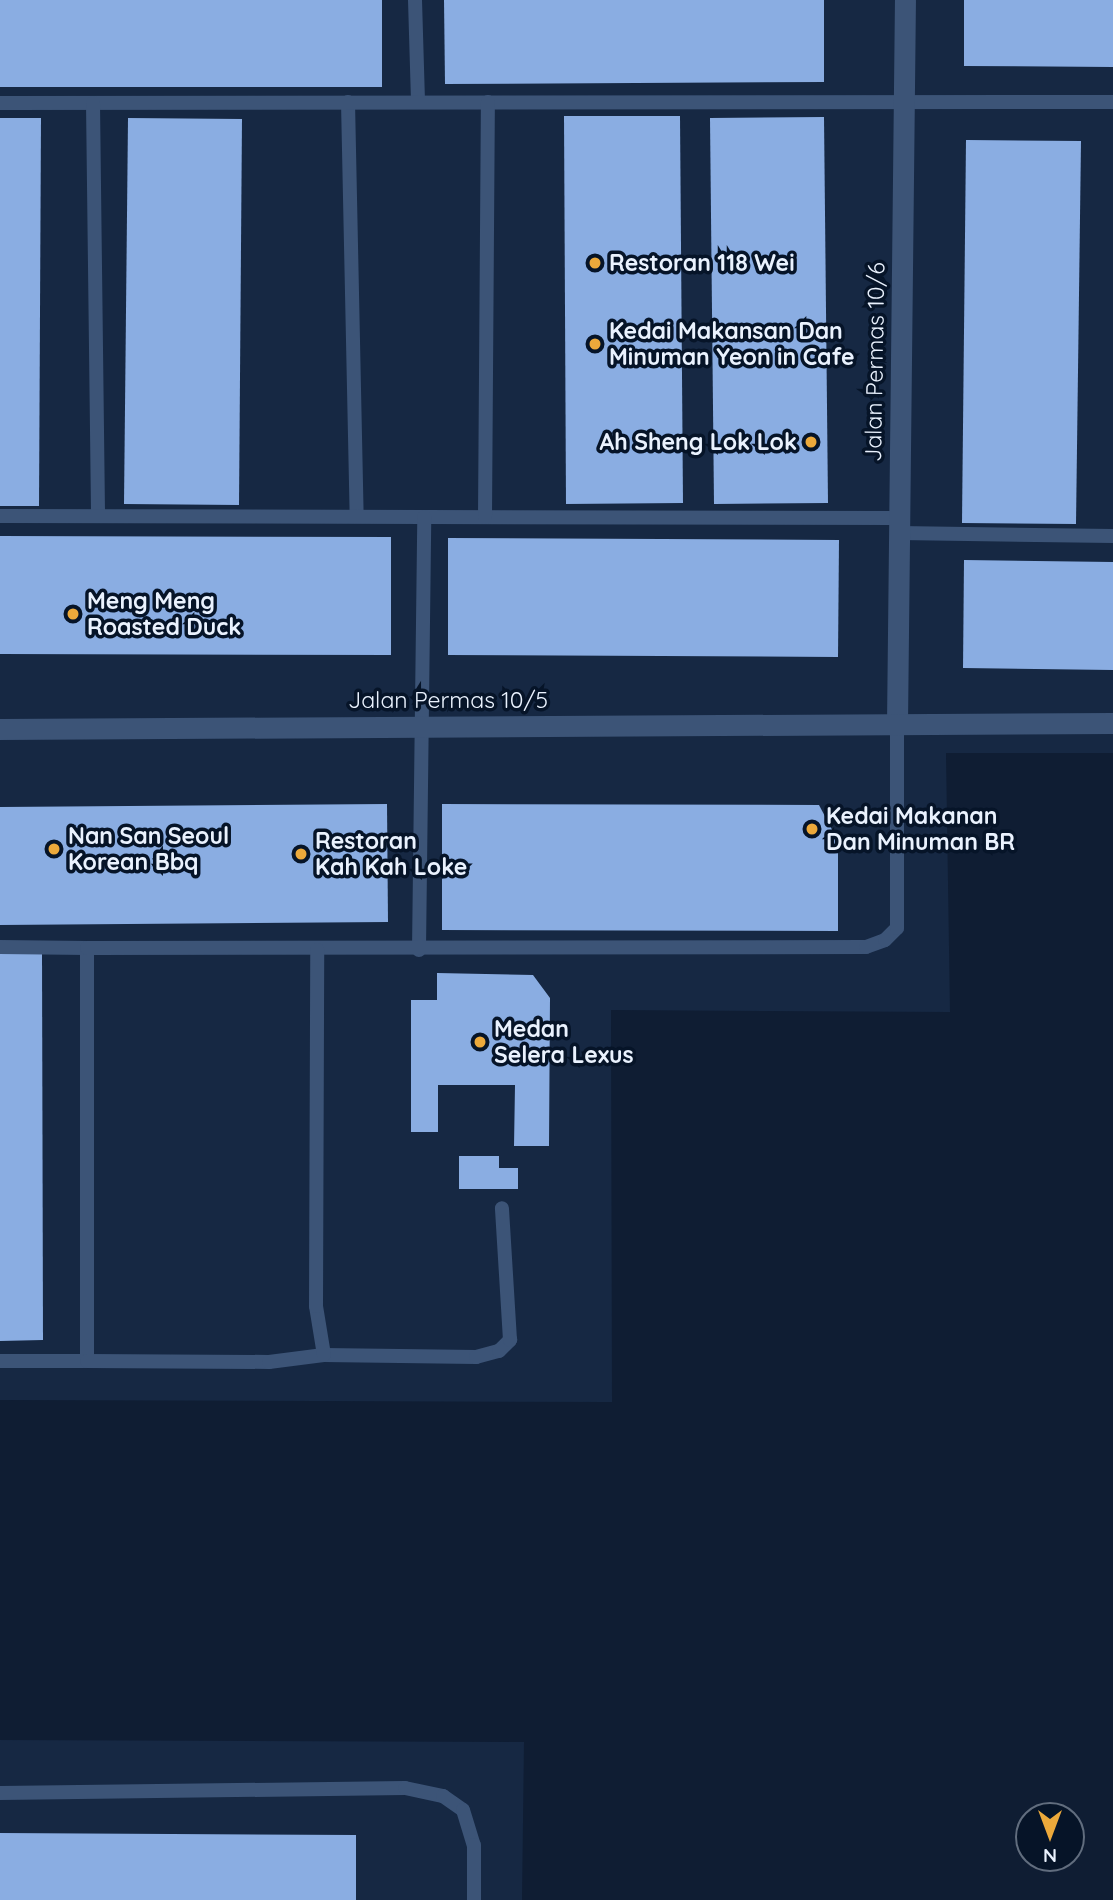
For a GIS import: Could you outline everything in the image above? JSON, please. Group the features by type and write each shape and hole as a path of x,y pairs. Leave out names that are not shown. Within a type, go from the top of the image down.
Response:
{"street":[{"name":"Jalan Permas 10/6","path":"897,724 905,0"},
{"name":"Jalan Permas 10/5","path":"0,729 1113,723"}],"lane":[{"path":"415,0 418,102"},
{"path":"348,102 357,516"},
{"path":"485,517 488,102"},
{"path":"0,103 1113,102"},
{"path":"93,103 98,516"},
{"path":"0,516 485,517 899,526 1113,536"},
{"path":"419,950 424,517"},
{"path":"0,947 419,950 866,947 885,940 897,928 897,724"},
{"path":"86,948 86,1360"},
{"path":"317,950 316,1306 324,1355"},
{"path":"0,1360 269,1362 324,1355 476,1357 499,1351 510,1340 502,1208"},
{"path":"0,1793 405,1788 443,1796 463,1810 474,1846 474,1900"}],"shaded area":[{"path":"0,0 1113,0 1113,753 946,753 950,1012 611,1010 612,1402 0,1400"},
{"path":"0,1740 524,1742 522,1900 0,1900"}],"building":[{"path":"0,0 382,0 382,87 0,87"},
{"path":"444,0 824,0 824,82 445,84"},
{"path":"964,0 1113,0 1113,67 964,66"},
{"path":"564,116 680,116 683,503 566,504"},
{"path":"824,117 828,503 714,504 710,118"},
{"path":"0,118 41,118 39,506 0,506"},
{"path":"128,118 242,119 239,505 124,504"},
{"path":"966,140 1081,141 1076,524 962,523"},
{"path":"0,536 391,537 391,655 0,654"},
{"path":"448,538 839,540 838,657 448,655"},
{"path":"964,560 1113,562 1113,670 963,668"},
{"path":"387,804 388,922 0,925 0,807"},
{"path":"442,804 819,805 838,841 838,931 442,930"},
{"path":"0,952 42,952 43,1340 0,1341"},
{"name":"Medan Selera Lexus","path":"437,973 533,975 550,998 549,1146 514,1146 515,1085 438,1085 438,1132 411,1132 411,1000 437,1000"},
{"path":"459,1156 499,1156 499,1168 518,1168 518,1189 459,1189"},
{"path":"0,1833 356,1835 356,1900 0,1900"}],"place":[{"name":"Restoran 118 Wei","path":"595,263"},
{"name":"Kedai Makansan Dan Minuman Yeon in Cafe","path":"595,344"},
{"name":"Ah Sheng Lok Lok","path":"811,442"},
{"name":"Meng Meng Roasted Duck","path":"73,614"},
{"name":"Kedai Makanan Dan Minuman BR","path":"812,829"},
{"name":"Nan San Seoul Korean Bbq","path":"54,849"},
{"name":"Restoran Kah Kah Loke","path":"301,854"},
{"name":"Medan Selera Lexus","path":"480,1042"}]}
